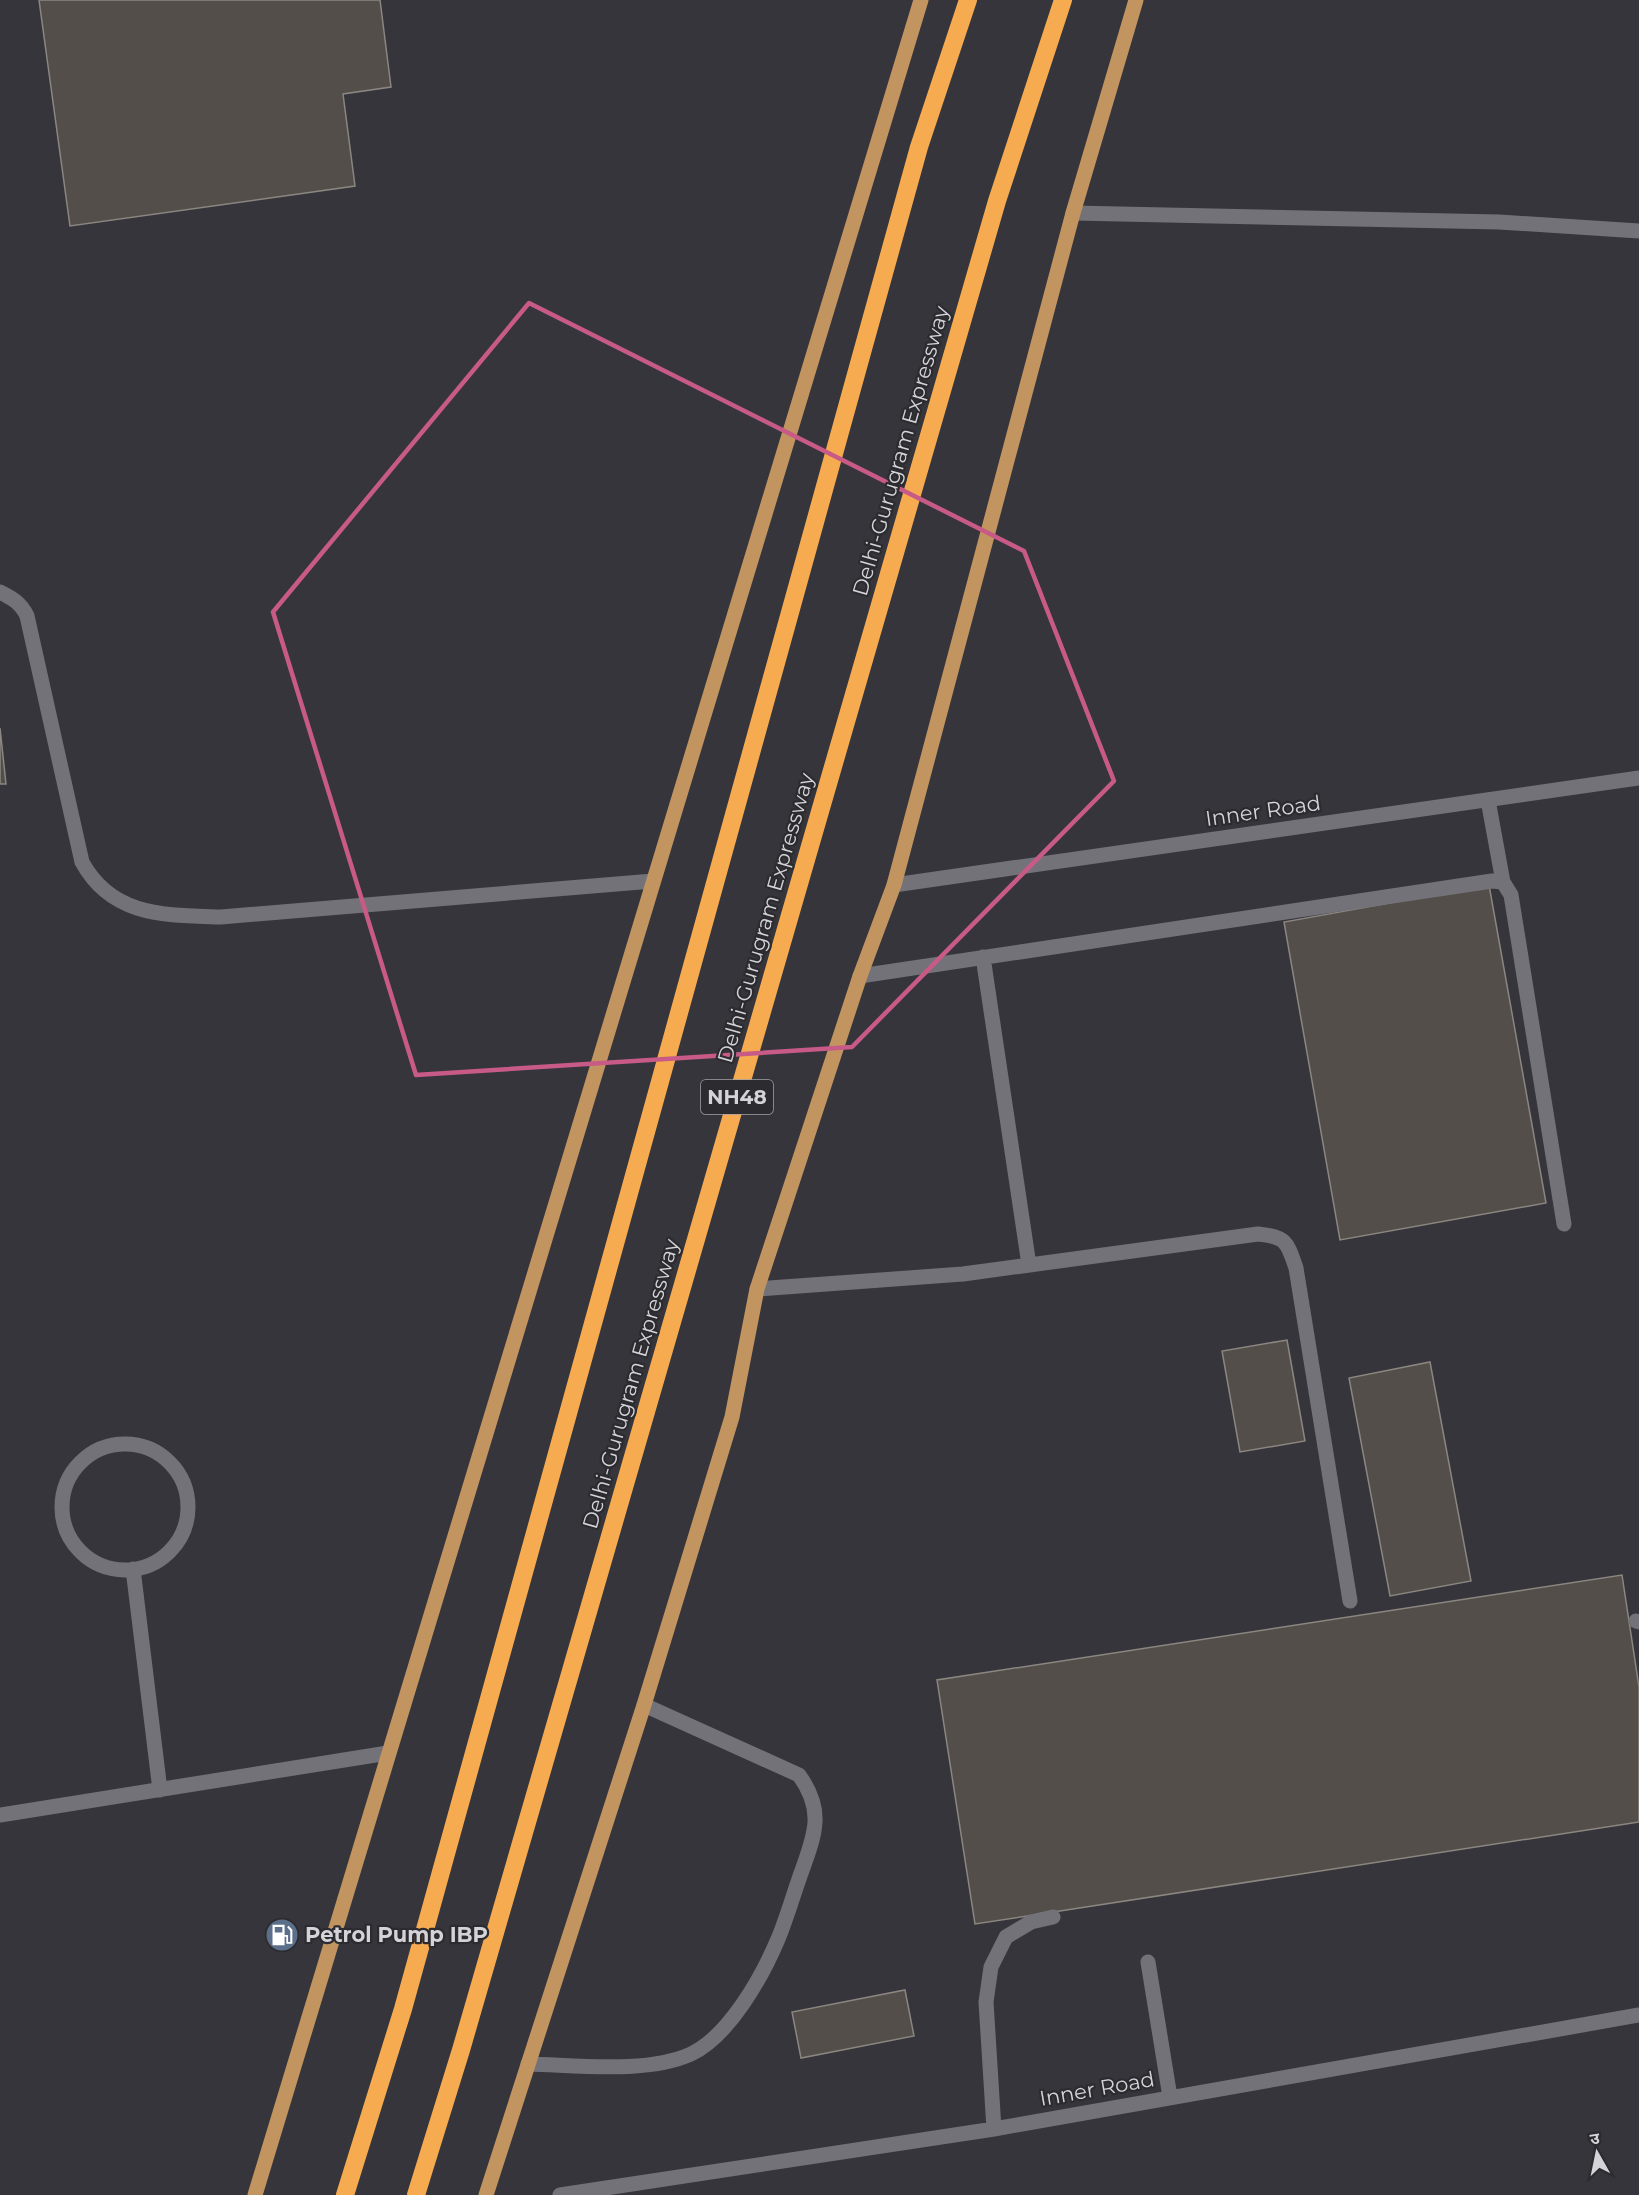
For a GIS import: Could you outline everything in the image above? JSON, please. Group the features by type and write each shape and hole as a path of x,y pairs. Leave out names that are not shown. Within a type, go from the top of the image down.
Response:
{"highway":[{"path":"345,2195 403,2009 919,147 968,0"},
{"name":"Delhi-Gurugram Expressway","path":"416,2195 462,2050 997,201 1063,0"}],"main road":[{"path":"255,2195 921,0"},
{"path":"486,2195 644,1705 732,1417 757,1289 860,976 894,885 1073,213 1136,0"}],"street":[{"path":"1073,213 1499,222 1639,231"},
{"path":"0,592 18,603 27,616 82,862 91,879 108,895 125,904 138,909 176,916 221,917 654,881"},
{"name":"Inner Road","path":"894,885 1639,778"},
{"path":"1488,800 1503,882 1511,895 1564,1224"},
{"path":"860,976 1492,881 1503,882"},
{"path":"983,957 1029,1265"},
{"path":"757,1289 963,1274 1258,1234 1274,1236 1287,1244 1296,1268 1350,1601"},
{"path":"133,1443 152,1449 169,1460 181,1477 187,1496 188,1515 182,1534 170,1551 154,1563 133,1569 112,1568 91,1561 75,1546 65,1527 62,1505 66,1484 76,1466 94,1452 113,1444 133,1443"},
{"path":"133,1569 160,1790"},
{"path":"528,2064 627,2066 662,2064 692,2054 713,2039 742,2006 778,1940 814,1835 814,1807 807,1787 799,1775 644,1705"},
{"path":"0,1815 388,1754"},
{"path":"994,2129 986,2002 991,1968 1006,1937 1031,1922 1053,1917"},
{"path":"1148,1962 1170,2097"},
{"name":"Inner Road","path":"560,2195 994,2129 1639,2015"}],"highlighted area":[{"path":"529,303 1024,551 1114,781 852,1047 416,1075 273,612"}],"building":[{"path":"39,0 380,0 391,87 343,94 355,186 70,226"},
{"path":"0,728 6,784 0,784"},
{"path":"1489,885 1546,1203 1340,1240 1284,922"},
{"path":"1287,1340 1305,1441 1240,1452 1222,1351"},
{"path":"1430,1362 1471,1581 1390,1596 1349,1378"},
{"path":"1622,1575 1639,1687 1639,1822 975,1924 937,1680"},
{"path":"905,1990 914,2036 801,2058 792,2012"}],"place":[{"name":"Petrol Pump IBP","path":"282,1935"}]}
